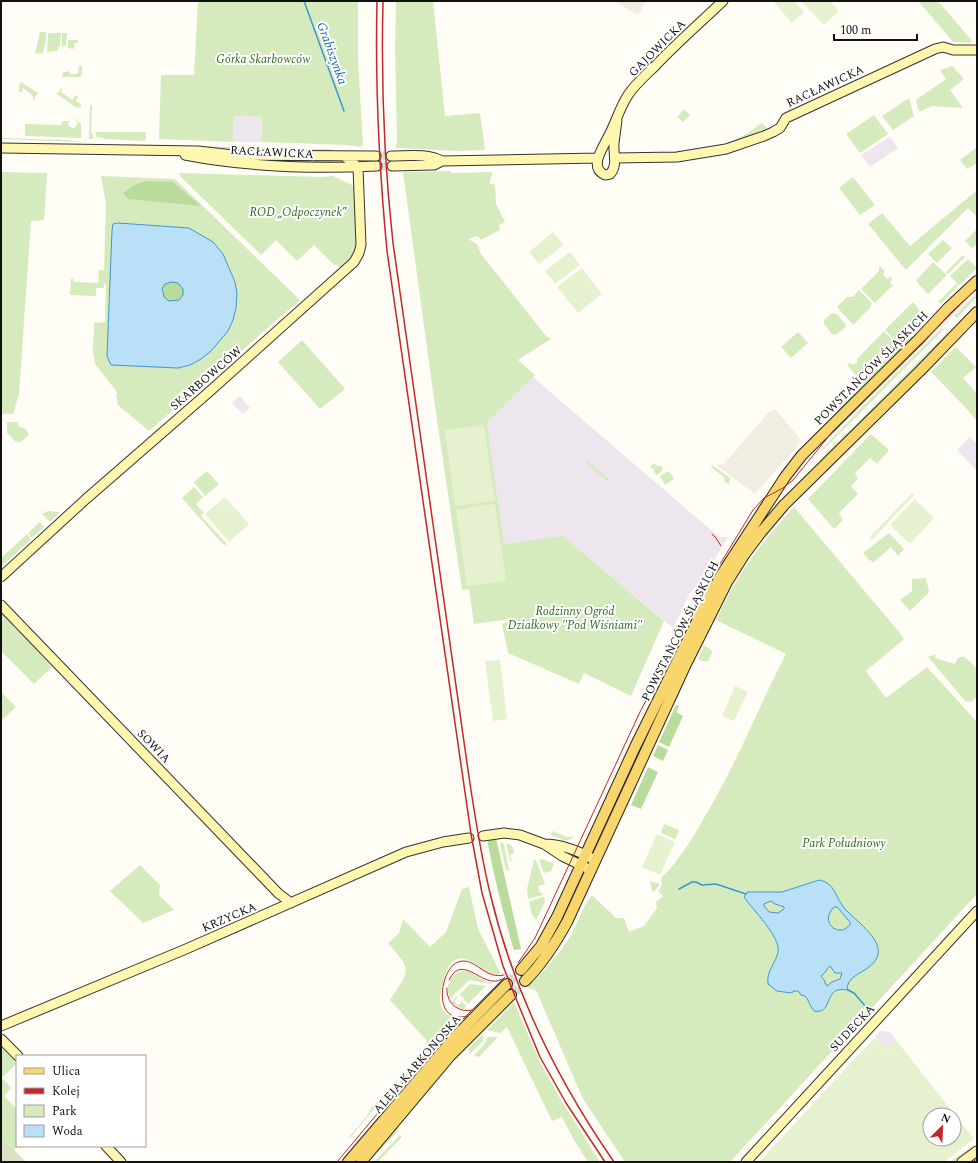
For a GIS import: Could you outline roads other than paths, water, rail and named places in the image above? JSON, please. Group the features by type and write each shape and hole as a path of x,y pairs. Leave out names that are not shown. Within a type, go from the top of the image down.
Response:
{"main road":[{"name":"POWSTAŃCÓW ŚLĄSKICH","path":"521,970 542,943 558,917 580,865 635,747 720,577 791,470 813,444 920,338 949,307 977,281"},
{"name":"POWSTAŃCÓW ŚLĄSKICH","path":"525,981 555,944 591,870 642,756 711,611 744,555 784,505 921,370 977,312"},
{"name":"ALEJA KARKONOSKA","path":"348,1162 454,1038 507,984"},
{"name":"ALEJA KARKONOSKA","path":"361,1162 450,1056 511,995"}],"street":[{"name":"GAJOWICKA","path":"598,158 600,151 609,144 617,120 629,95 669,51 723,1"},
{"name":"RACŁAWICKA","path":"615,158 677,157 726,149 764,136 780,128 786,118 939,47 953,50 977,50"},
{"path":"392,166 434,164 442,161 598,158 598,169 605,176 612,172 615,158 609,144"},
{"name":"RACŁAWICKA","path":"1,148 198,151 243,164 358,167 377,166"},
{"name":"RACŁAWICKA","path":"217,157 234,155 375,156 358,167"},
{"path":"391,156 416,155 435,157 442,161"},
{"path":"344,156 358,167"},
{"name":"SKARBOWCÓW","path":"1,577 86,499 209,392 354,262 361,246 358,167"},
{"name":"SOWIA","path":"1,605 278,892 291,903"},
{"path":"483,836 513,833 544,844 562,856 591,870"},
{"name":"KRZYCKA","path":"1,1026 291,903 406,852 443,842 469,838"},
{"path":"544,844 558,844 585,854 595,860"},
{"name":"SUDECKA","path":"746,1162 977,911"},
{"path":"1,1039 17,1055"},
{"path":"107,1147 121,1162"},
{"path":"962,1162 977,1151"}],"water":[{"path":"118,223 189,228 213,242 223,254 235,282 237,293 236,308 228,331 211,351 201,359 190,365 178,368 111,365 107,356 113,224","holes":["172,282 178,283 183,289 183,295 179,300 169,301 164,297 162,288 165,284"]},
{"path":"819,880 824,881 832,887 845,909 866,929 876,942 878,955 875,961 867,969 852,978 847,987 848,990 839,990 834,992 823,1010 814,1011 806,997 801,995 798,991 791,993 777,991 768,984 768,975 777,956 778,946 771,931 744,897 747,892 782,892","holes":["771,901 784,907 784,909 778,913 769,912 764,904","834,907 837,907 850,922 850,925 842,930 835,929 830,925 828,919 830,912","830,966 835,973 842,973 840,979 827,986 821,976"]}],"waterway":[{"name":"Grabiszynka","path":"304,1 344,111"},
{"path":"679,889 692,882 696,882 702,885 716,884 746,894"},
{"path":"848,990 854,993 866,1007"}],"tunnel":[{"path":"376,156 391,156"},
{"path":"377,166 392,166"},
{"path":"507,984 521,970"},
{"path":"511,995 525,981"}],"tram line":[{"path":"518,963 535,938 640,712 703,592 753,510 764,498 783,488 793,480 833,431 977,288"},
{"path":"712,534 721,546"},
{"path":"467,1016 456,1017 448,1013 444,1005 442,995 443,984 452,966 458,962 470,962 485,972 497,976 504,975"},
{"path":"449,980 455,972 461,969 467,970 488,980 495,981 502,979"},
{"path":"337,1162 422,1060 505,977"},
{"path":"447,988 447,993 454,1006 462,1010 472,1010"},
{"path":"972,1162 977,1159"}],"railway":[{"path":"377,1 378,126 387,251 471,834 482,893 503,966 540,1057 566,1103 605,1162"},
{"path":"383,1 382,62 384,122 387,182 393,243 469,777 484,867 501,933 525,1002 540,1035 574,1100 614,1162"}],"park label":[{"name":"Górka Skarbowców","path":"263,59"},
{"name":"ROD „Odpoczynek”","path":"298,212"},
{"name":"Rodzinny Ogród Działkowy \"Pod Wiśniami\"","path":"575,618"},
{"name":"Park Południowy","path":"844,843"}]}
